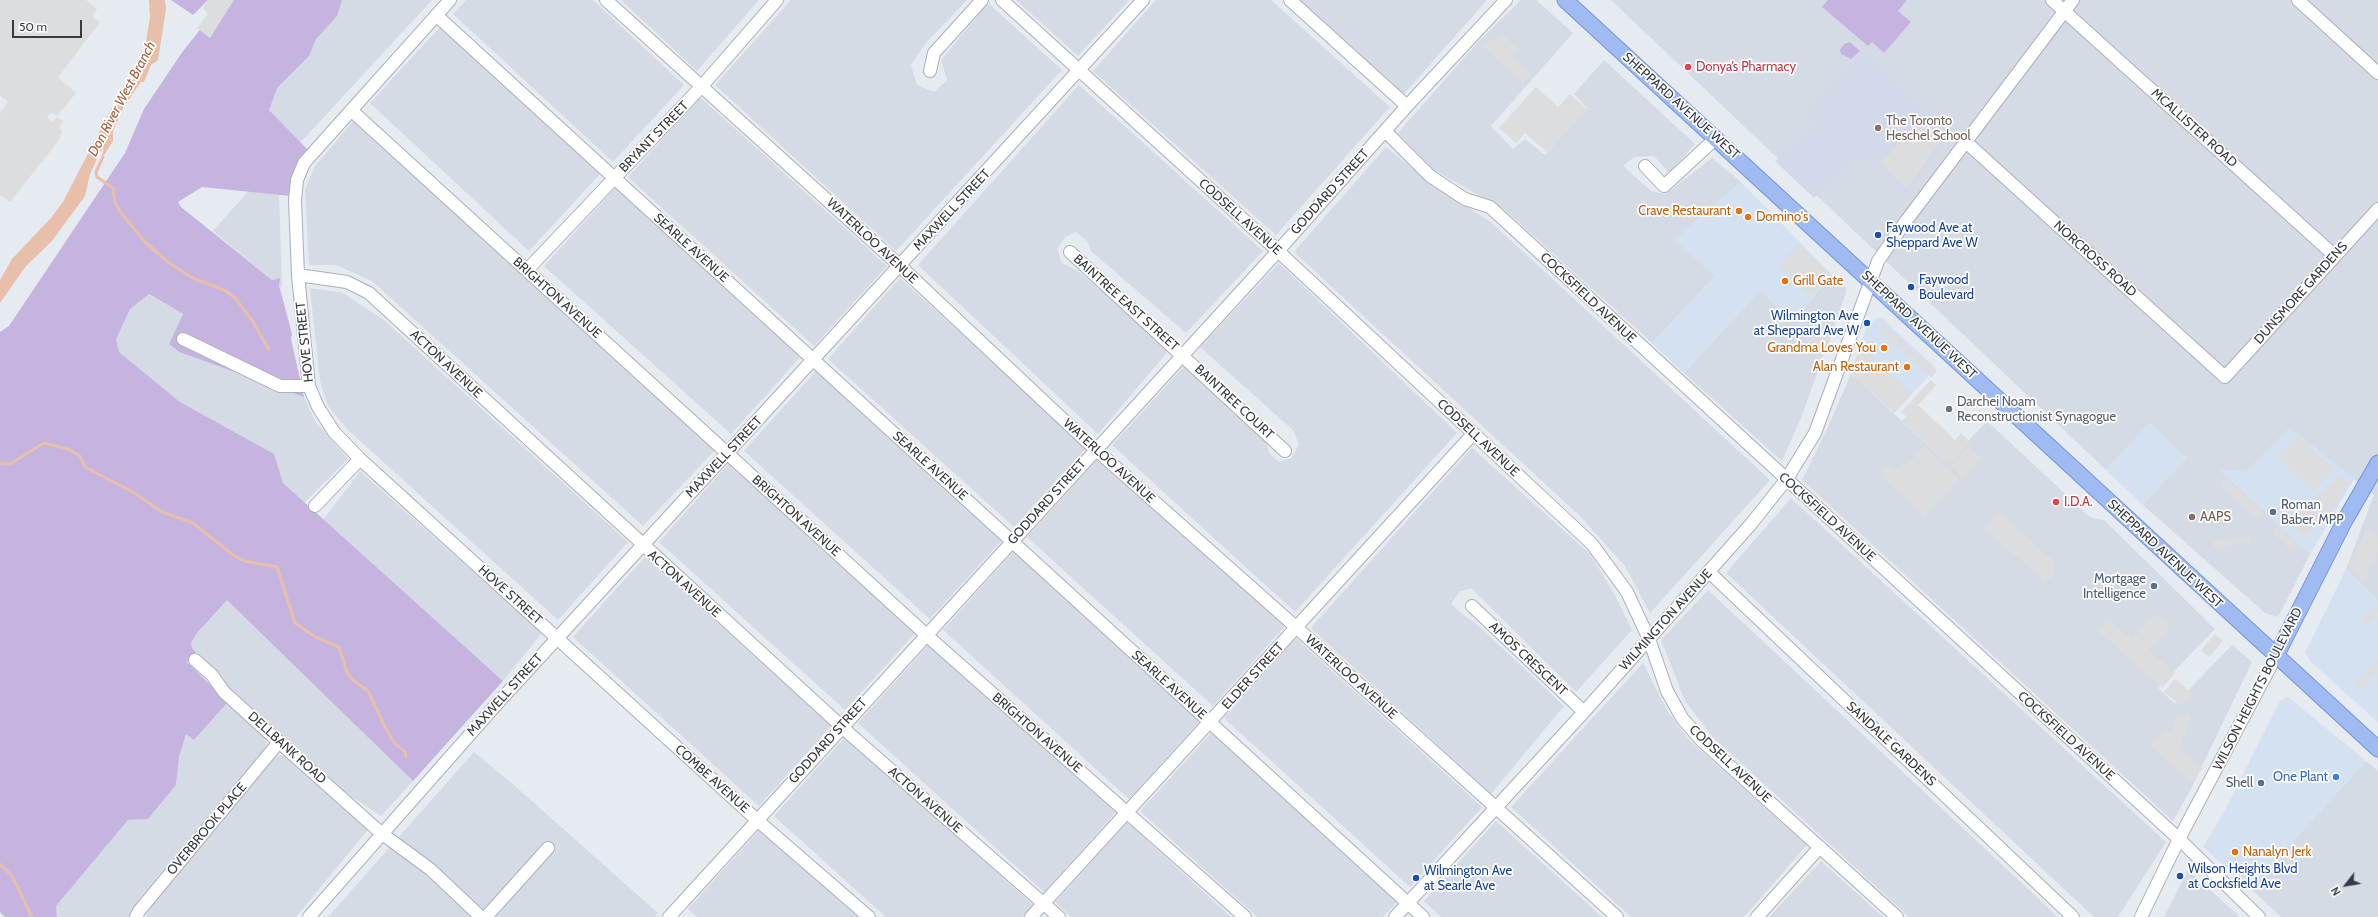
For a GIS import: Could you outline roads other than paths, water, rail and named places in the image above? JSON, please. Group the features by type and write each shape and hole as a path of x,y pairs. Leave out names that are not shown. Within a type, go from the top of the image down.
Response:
{"main road":[{"name":"SHEPPARD AVENUE WEST","path":"1565,0 1870,279 2378,749"},
{"name":"WILSON HEIGHTS BOULEVARD","path":"2276,656 2344,522 2378,463"}],"street":[{"name":"HOVE STREET","path":"450,0 304,162 297,180 295,200 298,275 309,386 318,407 334,432 360,459 558,638"},
{"name":"WATERLOO AVENUE","path":"606,0 900,266 1096,449 1617,917"},
{"name":"BRYANT STREET","path":"526,270 702,86 777,0"},
{"path":"930,71 934,53 982,0"},
{"name":"CODSELL AVENUE","path":"1002,0 1278,251 1592,544 1627,592 1649,639 1667,691 1682,718 1701,740 1897,917"},
{"name":"MAXWELL STREET","path":"310,917 381,833 558,638 1144,0"},
{"path":"1290,0 1407,106"},
{"name":"GODDARD STREET","path":"674,916 757,820 841,727 1278,251 1407,106 1506,0"},
{"name":"MCALLISTER ROAD","path":"2052,0 2335,256"},
{"path":"1870,279 1878,261 1903,225 2073,0"},
{"path":"2298,0 2378,73"},
{"name":"SEARLE AVENUE","path":"436,15 1424,917"},
{"name":"BRIGHTON AVENUE","path":"352,110 926,635 1245,917"},
{"name":"COCKSFIELD AVENUE","path":"1385,131 1430,176 1465,199 1490,207 1786,480 2180,839 2256,916"},
{"path":"1645,166 1664,186 1716,138"},
{"name":"NORCROSS ROAD","path":"1966,142 2225,377"},
{"name":"DUNSMORE GARDENS","path":"2225,377 2378,209"},
{"name":"BAINTREE EAST STREET","path":"1070,252 1182,354"},
{"name":"ACTON AVENUE","path":"298,275 347,282 369,293 642,546 841,727 1059,917"},
{"name":"WILMINGTON AVENUE","path":"1395,917 1584,712 1709,572 1786,480 1815,433 1870,279"},
{"path":"183,340 280,386 309,386"},
{"name":"BAINTREE COURT","path":"1182,354 1286,451"},
{"name":"ELDER STREET","path":"1031,917 1211,723 1473,434"},
{"path":"315,506 360,459"},
{"name":"SANDALE GARDENS","path":"1709,572 2073,917"},
{"name":"AMOS CRESCENT","path":"1472,606 1584,712"},
{"name":"COMBE AVENUE","path":"558,638 757,820 869,917"},
{"name":"WILSON HEIGHTS BOULEVARD","path":"2141,917 2276,656"},
{"name":"DELLBANK ROAD","path":"196,660 212,675 224,692 279,742 381,833 430,869 481,917"},
{"name":"OVERBROOK PLACE","path":"136,917 139,911 279,742"},
{"path":"1757,917 1820,847"},
{"path":"486,917 548,848"}],"water":[{"name":"Don River West Branch","path":"149,0 165,0 166,9 158,60 151,65 144,82 141,82 123,108 113,131 113,141 101,160 104,148 100,152 90,174 85,196 52,241 26,266 0,303 0,280 12,259 51,218 63,202 111,109 134,78 144,55 150,17"}],"waterway":[{"name":"Don River West Branch","path":"103,157 96,172 97,177 113,188 115,203 145,242 169,263 193,278 226,291 235,298 252,320 269,350"},
{"path":"0,463 10,464 44,443 68,449 80,456 85,467 133,492 162,512 193,523 233,555 244,561 277,567 295,623 317,638 339,647 347,672 353,680 368,691 385,727 394,742 405,752 406,757"},
{"path":"0,864 12,876 32,917"}],"place":[{"name":"Donya’s Pharmacy","path":"1688,67"},
{"name":"The Toronto Heschel School","path":"1878,128"},
{"name":"Crave Restaurant","path":"1739,211"},
{"name":"Domino's","path":"1748,217"},
{"name":"Faywood Ave at Sheppard Ave W","path":"1878,235"},
{"name":"Grill Gate","path":"1785,281"},
{"name":"Faywood Boulevard","path":"1911,287"},
{"name":"Wilmington Ave at Sheppard Ave W","path":"1867,323"},
{"name":"Grandma Loves You","path":"1884,348"},
{"name":"Alan Restaurant","path":"1907,367"},
{"name":"Darchei Noam Reconstructionist Synagogue","path":"1949,409"},
{"name":"I.D.A.","path":"2056,502"},
{"name":"Roman Baber, MPP","path":"2273,512"},
{"name":"AAPS","path":"2192,517"},
{"name":"Mortgage Intelligence","path":"2154,586"},
{"name":"One Plant","path":"2336,777"},
{"name":"Shell","path":"2261,783"},
{"name":"Nanalyn Jerk","path":"2235,852"},
{"name":"Wilson Heights Blvd at Cocksfield Ave","path":"2180,876"},
{"name":"Wilmington Ave at Searle Ave","path":"1416,878"}]}
